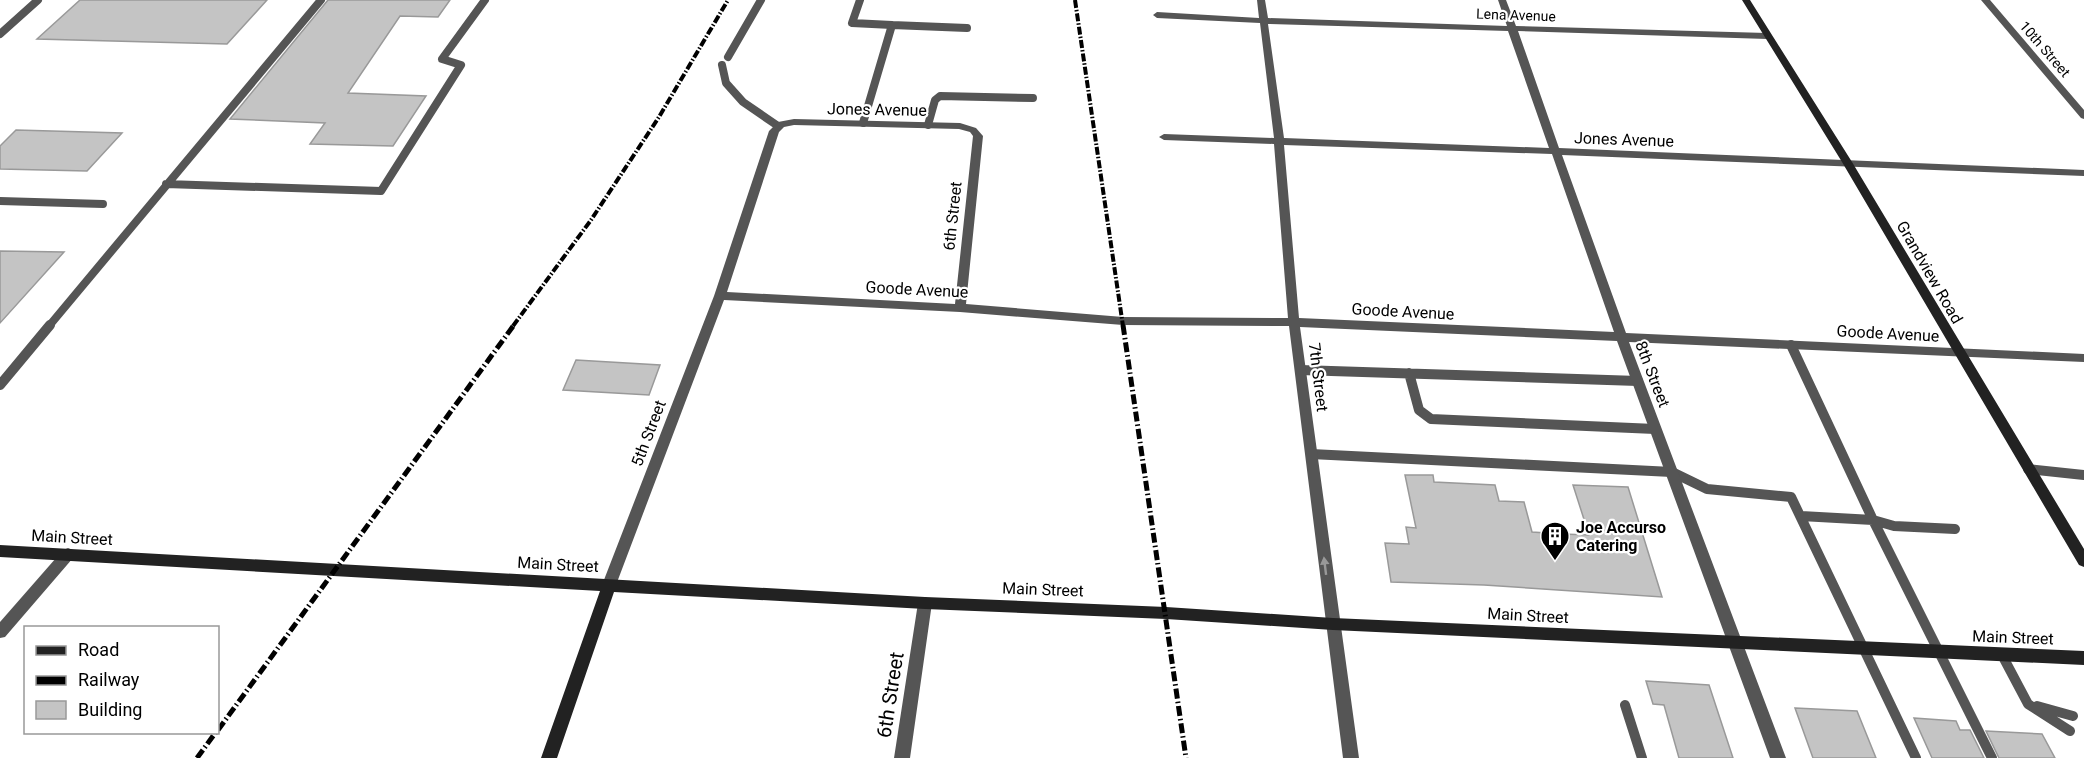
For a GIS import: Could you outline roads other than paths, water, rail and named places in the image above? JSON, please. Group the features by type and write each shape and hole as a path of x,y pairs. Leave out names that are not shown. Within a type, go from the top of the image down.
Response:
{"main road":[{"name":"Grandview Road","path":"1746,0 1847,162 1958,353 2084,561"},
{"name":"Main Street","path":"0,551 925,603 1166,613 1333,624 2084,658"},
{"name":"5th Street","path":"549,758 609,585"}],"street":[{"name":"7th Street","path":"1261,0 1279,141 1294,322 1351,758"},
{"name":"8th Street","path":"1502,0 1622,339 1778,758"},
{"name":"10th Street","path":"1985,0 2084,116"},
{"name":"Lena Avenue","path":"1157,15 1264,21 1767,36"},
{"name":"Jones Avenue","path":"780,125 794,122 863,123 960,126 973,130"},
{"name":"5th Street","path":"609,585 720,296 774,131 780,125"},
{"name":"6th Street","path":"960,308 978,136 973,130"},
{"name":"Jones Avenue","path":"1164,137 2084,173"},
{"name":"Goode Avenue","path":"720,296 960,308 1124,321 1294,322 1622,339 2084,358"},
{"path":"0,632 68,554"},
{"name":"6th Street","path":"902,758 925,603"}],"lane":[{"path":"0,34 38,0"},
{"path":"0,385 321,0"},
{"path":"166,184 381,191 461,65 442,59 484,0"},
{"path":"728,57 761,0"},
{"path":"860,0 852,23 967,28"},
{"path":"863,123 892,25"},
{"path":"722,65 726,83 743,102 780,125"},
{"path":"928,125 935,100 940,96 1033,98"},
{"path":"0,201 104,204"},
{"path":"1791,345 1873,520 1992,758"},
{"path":"1300,370 1638,381"},
{"path":"1409,374 1419,410 1431,419 1655,429"},
{"path":"1311,454 1672,472 1707,489 1791,498 1916,758"},
{"path":"2028,469 2084,475"},
{"path":"1801,516 1873,520 1894,526 1955,529"},
{"path":"2002,655 2028,704 2070,731"},
{"path":"2028,704 2073,716"},
{"path":"1625,705 1642,758"}],"railway":[{"path":"513,326 591,220 659,117 728,0"},
{"path":"1075,0 1123,326"},
{"path":"219,729 514,325"},
{"path":"1123,325 1186,758"},
{"path":"197,758 215,734"}],"place":[{"name":"Joe Accurso Catering","path":"1555,562"}]}
